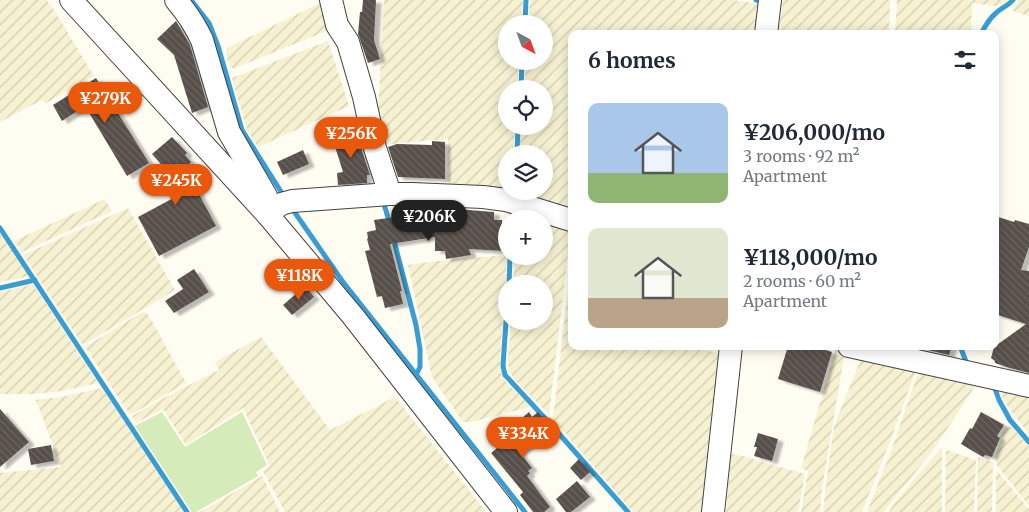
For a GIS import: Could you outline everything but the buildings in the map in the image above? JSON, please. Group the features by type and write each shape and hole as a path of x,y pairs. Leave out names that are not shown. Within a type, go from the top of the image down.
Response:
{"street":[{"path":"70,0 280,206 352,315 506,512"},
{"path":"176,0 197,27 229,132 266,196 280,206 390,194 467,196 506,200 568,219"},
{"path":"331,0 337,25 348,42 390,194"},
{"path":"766,30 770,0"},
{"path":"713,512 731,350"},
{"path":"867,350 1029,386"}],"shaded area":[{"path":"0,0 46,0 94,76 46,103 42,100 0,122"},
{"path":"384,0 523,0 522,15 498,15 498,70 518,70 518,80 498,80 498,135 514,135 514,145 498,145 498,191 449,190 448,139 379,145 378,111"},
{"path":"530,0 733,0 760,4 757,30 568,30 568,212 529,200 553,200 553,145 520,145 520,135 553,135 553,80 525,80 525,70 553,70 553,15 529,15"},
{"path":"783,0 890,0 889,30 779,30"},
{"path":"897,0 1008,0 996,6 972,3 971,30 895,30"},
{"path":"1018,0 1029,0 1029,16 1013,11"},
{"path":"318,4 324,5 331,29 233,69 230,65 226,55 227,48"},
{"path":"328,41 349,106 258,147 247,130 232,78"},
{"path":"105,199 112,211 22,252 14,241"},
{"path":"128,208 175,290 83,345 23,255"},
{"path":"553,222 568,227 568,253 549,414 509,372 508,361 510,330 553,330 553,275 514,275 514,265 553,265"},
{"path":"0,233 29,275 0,282"},
{"path":"498,256 498,265 506,265 506,275 498,275 498,330 502,330 501,372 505,381 530,405 527,408 471,422 463,422 432,377 408,265"},
{"path":"33,284 98,383 61,391 34,394 0,394 0,292"},
{"path":"567,297 568,350 704,350 726,355 707,512 633,512 553,419"},
{"path":"143,312 147,313 152,321 186,383 130,415 85,347"},
{"path":"261,337 330,430 395,397 486,512 285,512 263,471 270,466 243,408 186,445 163,409 136,423 132,416 219,370 215,362"},
{"path":"835,350 845,351 822,488 820,512 801,512 808,471 801,468"},
{"path":"863,354 917,367 862,512 823,512 834,426"},
{"path":"920,372 977,383 932,452 884,512 867,512 917,376"},
{"path":"999,384 1029,392 1029,434 1007,406 1000,392"},
{"path":"102,388 184,512 0,512 0,473 61,467 36,400 61,397"},
{"path":"1007,426 1012,427 1029,447 1029,506 996,464 995,458 1003,429"},
{"path":"942,447 942,512 889,512 893,504"},
{"path":"946,450 976,460 974,512 945,512"},
{"path":"735,454 805,474 798,512 726,512 731,455"},
{"path":"978,457 993,462 992,512 977,512"},
{"path":"998,472 1029,509 1029,512 996,512 996,473"},
{"path":"262,476 280,512 200,512"}],"green space":[{"path":"162,412 185,447 242,412 267,465 256,472 258,476 196,512 192,512 135,426"}],"waterway":[{"path":"191,0 209,23 218,46 242,130 285,198"},
{"path":"525,15 526,0"},
{"path":"756,0 761,1"},
{"path":"983,30 994,15 1013,0"},
{"path":"521,80 522,70"},
{"path":"517,145 518,135"},
{"path":"383,201 390,224"},
{"path":"291,207 343,282 525,512"},
{"path":"0,228 187,512"},
{"path":"393,237 416,325 420,349 420,367 416,375"},
{"path":"509,275 510,265"},
{"path":"0,288 35,280"},
{"path":"505,330 503,366 505,375 628,512"},
{"path":"962,350 968,364"},
{"path":"994,386 1010,420 1029,442"}]}
